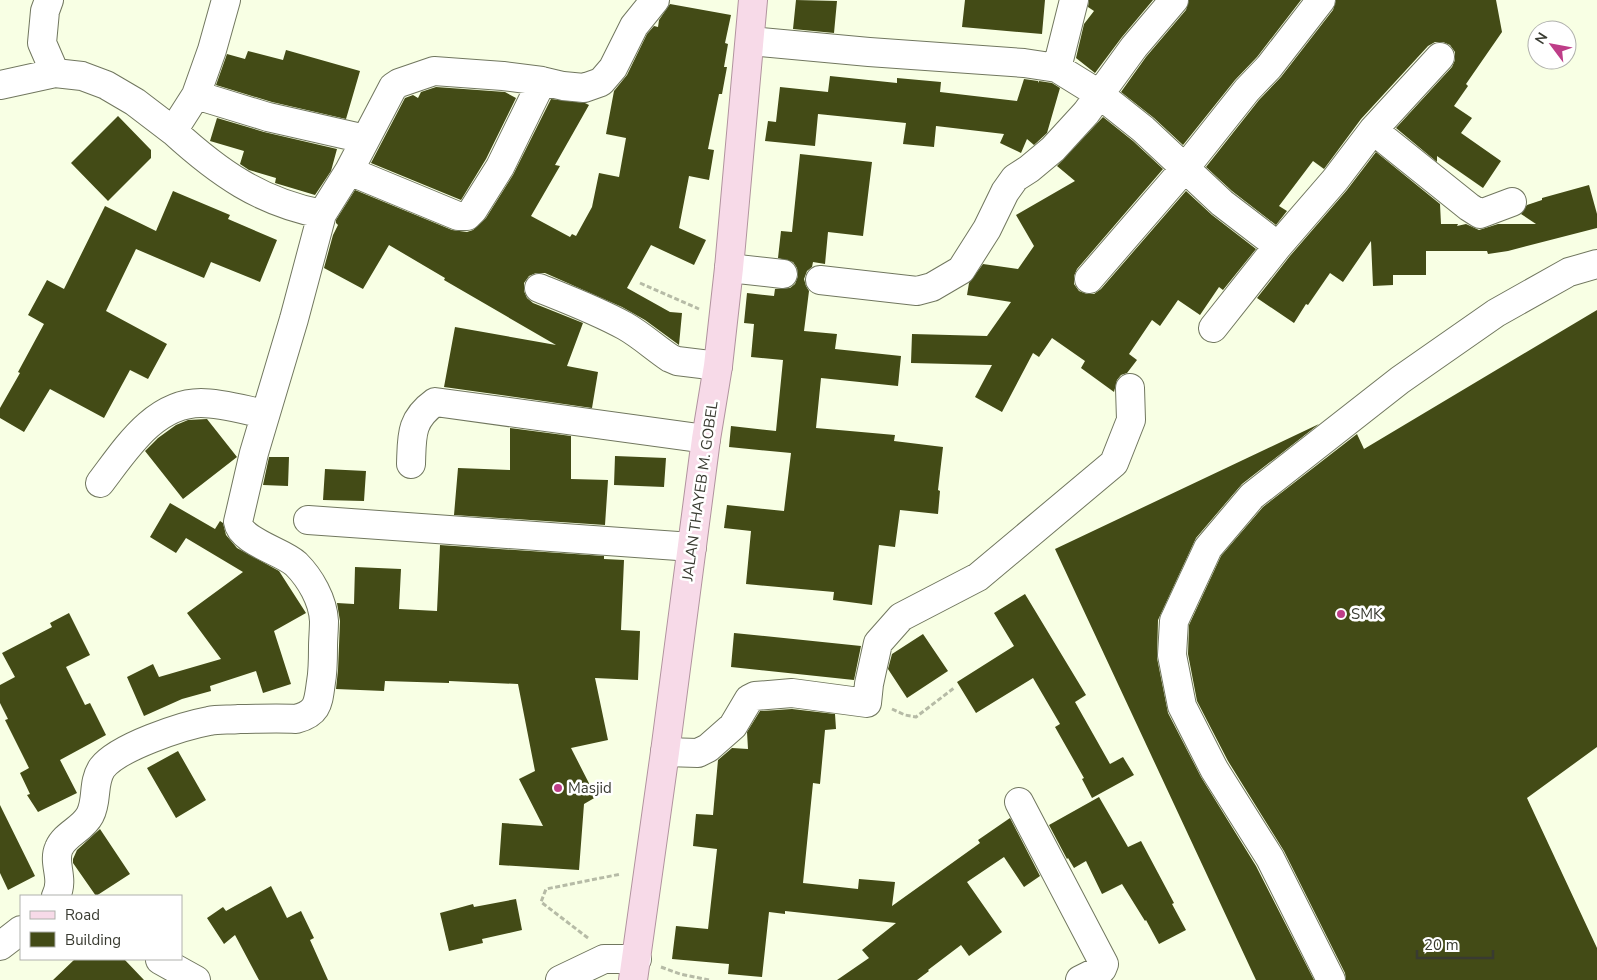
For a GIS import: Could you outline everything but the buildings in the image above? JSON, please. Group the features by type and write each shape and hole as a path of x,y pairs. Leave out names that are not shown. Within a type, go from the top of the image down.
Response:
{"main road":[{"name":"JALAN THAYEB M. GOBEL","path":"635,970 706,439 718,366 729,268 753,0"}],"street":[{"path":"49,0 45,11 42,43 55,73"},
{"path":"173,131 196,95 212,50 226,0"},
{"path":"56,895 60,886 57,852 60,845 85,823 90,816 94,802 95,784 98,776 110,761 129,748 174,730 210,720 296,718 307,716 316,708 322,675 324,619 317,596 309,579 294,562 272,551 244,533 239,527 241,507 248,474 294,319 322,214 349,171 393,87 430,72 494,75 584,88 601,82 612,68 636,22 655,0"},
{"path":"1057,68 1074,0"},
{"path":"820,280 917,291 932,287 961,270 986,229 1005,192 1015,178 1053,149 1086,113 1134,47 1174,0"},
{"path":"1089,279 1185,168 1247,90 1269,67 1321,0"},
{"path":"750,41 1024,63 1057,68 1099,94 1143,129 1222,203 1278,246"},
{"path":"1213,328 1278,246 1335,180 1373,130 1440,57"},
{"path":"0,85 55,73 82,76 106,85 135,102 173,131 198,154 238,182 272,200 296,209 322,214"},
{"path":"349,171 441,210 458,216 467,216 473,210 500,167 542,81"},
{"path":"196,95 268,117 365,139"},
{"path":"1373,130 1480,214 1512,202"},
{"path":"1331,980 1270,858 1214,769 1182,706 1172,655 1174,621 1208,548 1252,496 1400,380 1496,312 1569,272 1597,264"},
{"path":"729,268 783,274"},
{"path":"539,288 608,317 670,358 677,361 718,366"},
{"path":"665,752 698,753 708,748 733,726 749,699 755,696 792,693 867,702 878,644 901,617 978,577 1114,463 1130,420 1130,388"},
{"path":"410,464 413,429 427,408 435,402 706,439"},
{"path":"100,483 138,433 162,415 186,404 203,403 265,414"},
{"path":"308,520 692,547"},
{"path":"1019,802 1104,964 1102,969 1080,980"},
{"path":"0,946 20,931"},
{"path":"560,980 604,959 635,970"},
{"path":"160,960 196,980"}],"path":[{"path":"640,283 722,319"},
{"path":"867,702 916,717 954,688"},
{"path":"590,939 541,902 546,889 648,869"},
{"path":"635,970 680,974 709,980"}],"place":[{"name":"SMK","path":"1341,614"},
{"name":"Masjid","path":"558,788"}]}
